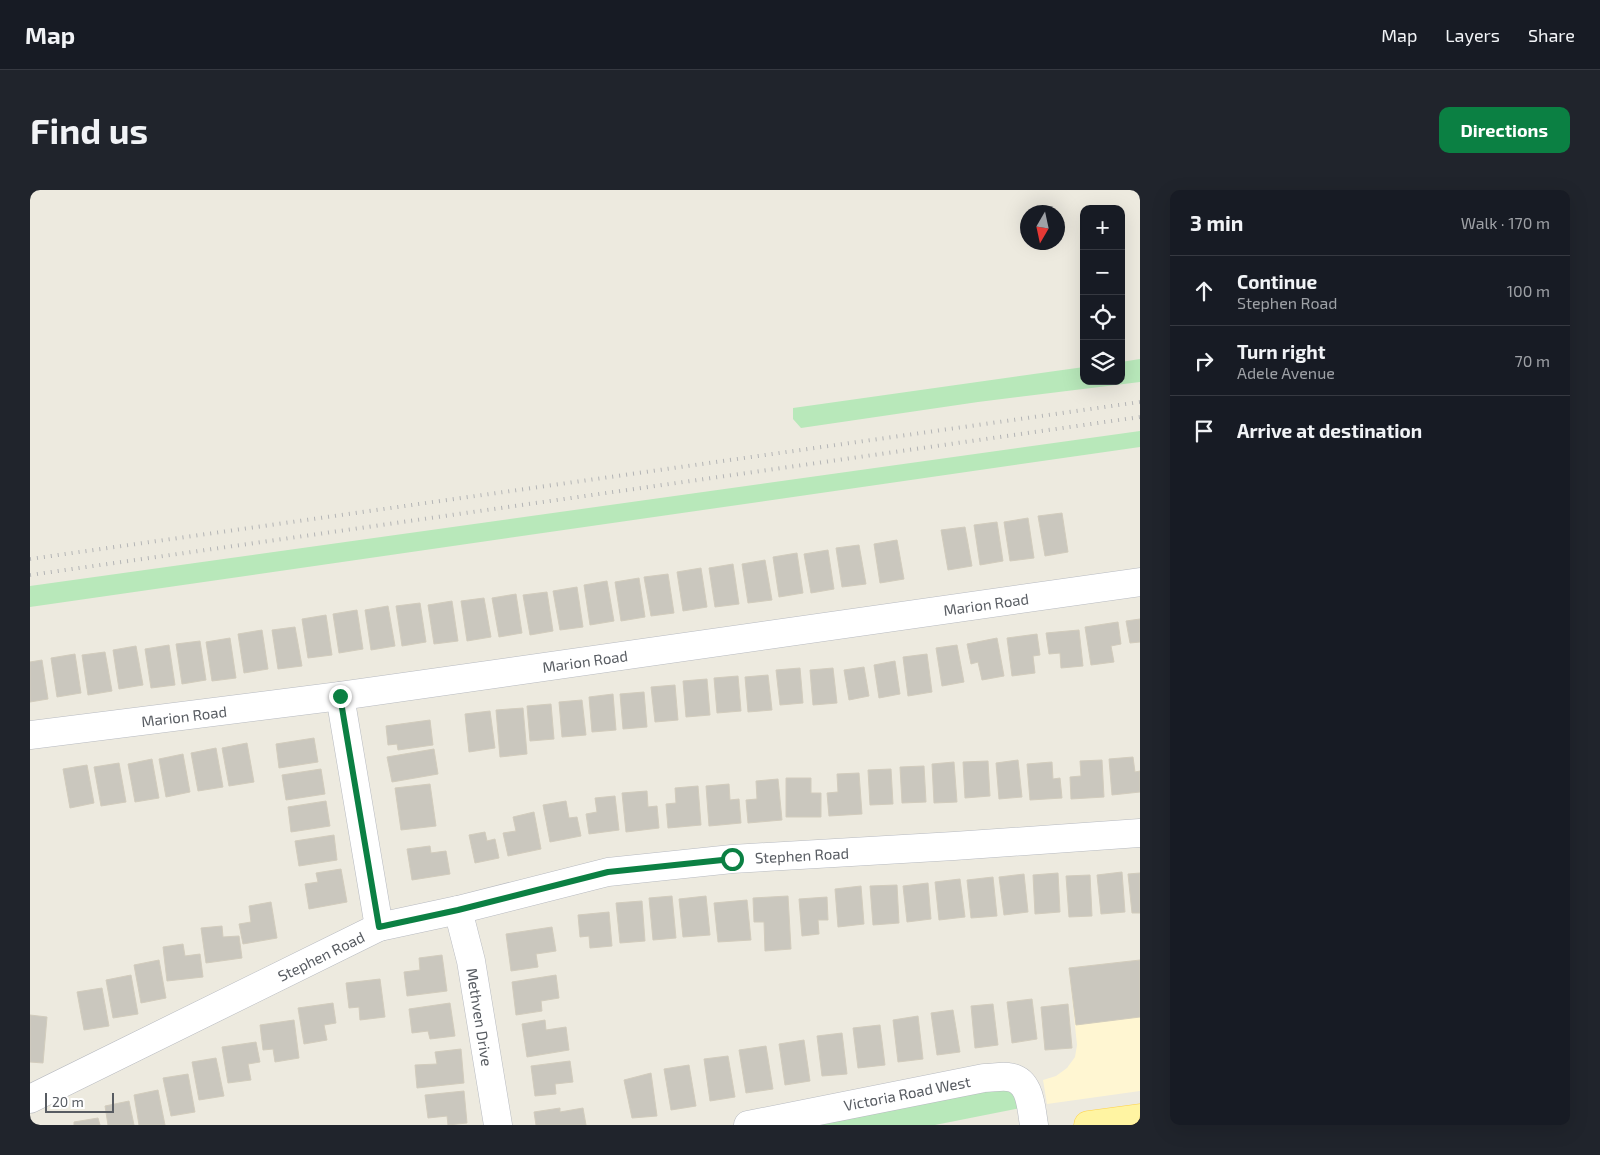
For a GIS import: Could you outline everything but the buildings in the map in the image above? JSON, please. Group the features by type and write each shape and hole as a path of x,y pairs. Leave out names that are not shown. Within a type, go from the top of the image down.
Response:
{"main road":[{"path":"1088,1125 1140,1118"}],"street":[{"name":"Marion Road","path":"30,736 340,696 1140,582"},
{"path":"340,696 379,927"},
{"name":"Stephen Road","path":"30,1099 379,927 458,910 617,871 732,859 1140,833"},
{"name":"Methven Drive","path":"458,910 471,961 498,1125"},
{"name":"Victoria Road West","path":"748,1125 984,1078 1010,1077 1022,1083 1028,1093 1034,1125"}],"shaded area":[{"path":"1140,960 1140,1091 1047,1104 1043,1080 1056,1076 1067,1068 1075,1057 1077,1045 1069,968"}],"green space":[{"path":"1140,359 1140,382 1125,384 1125,361"},
{"path":"1080,368 1080,385 1116,385 978,402 801,428 793,419 793,408"},
{"path":"1140,431 1140,447 30,607 30,586"},
{"path":"1009,1087 1021,1108 935,1125 804,1125"}],"railway":[{"path":"30,559 1140,402"},
{"path":"30,575 1140,417"}],"route":[{"path":"340,696 379,927 458,910 608,872 732,859"}]}
